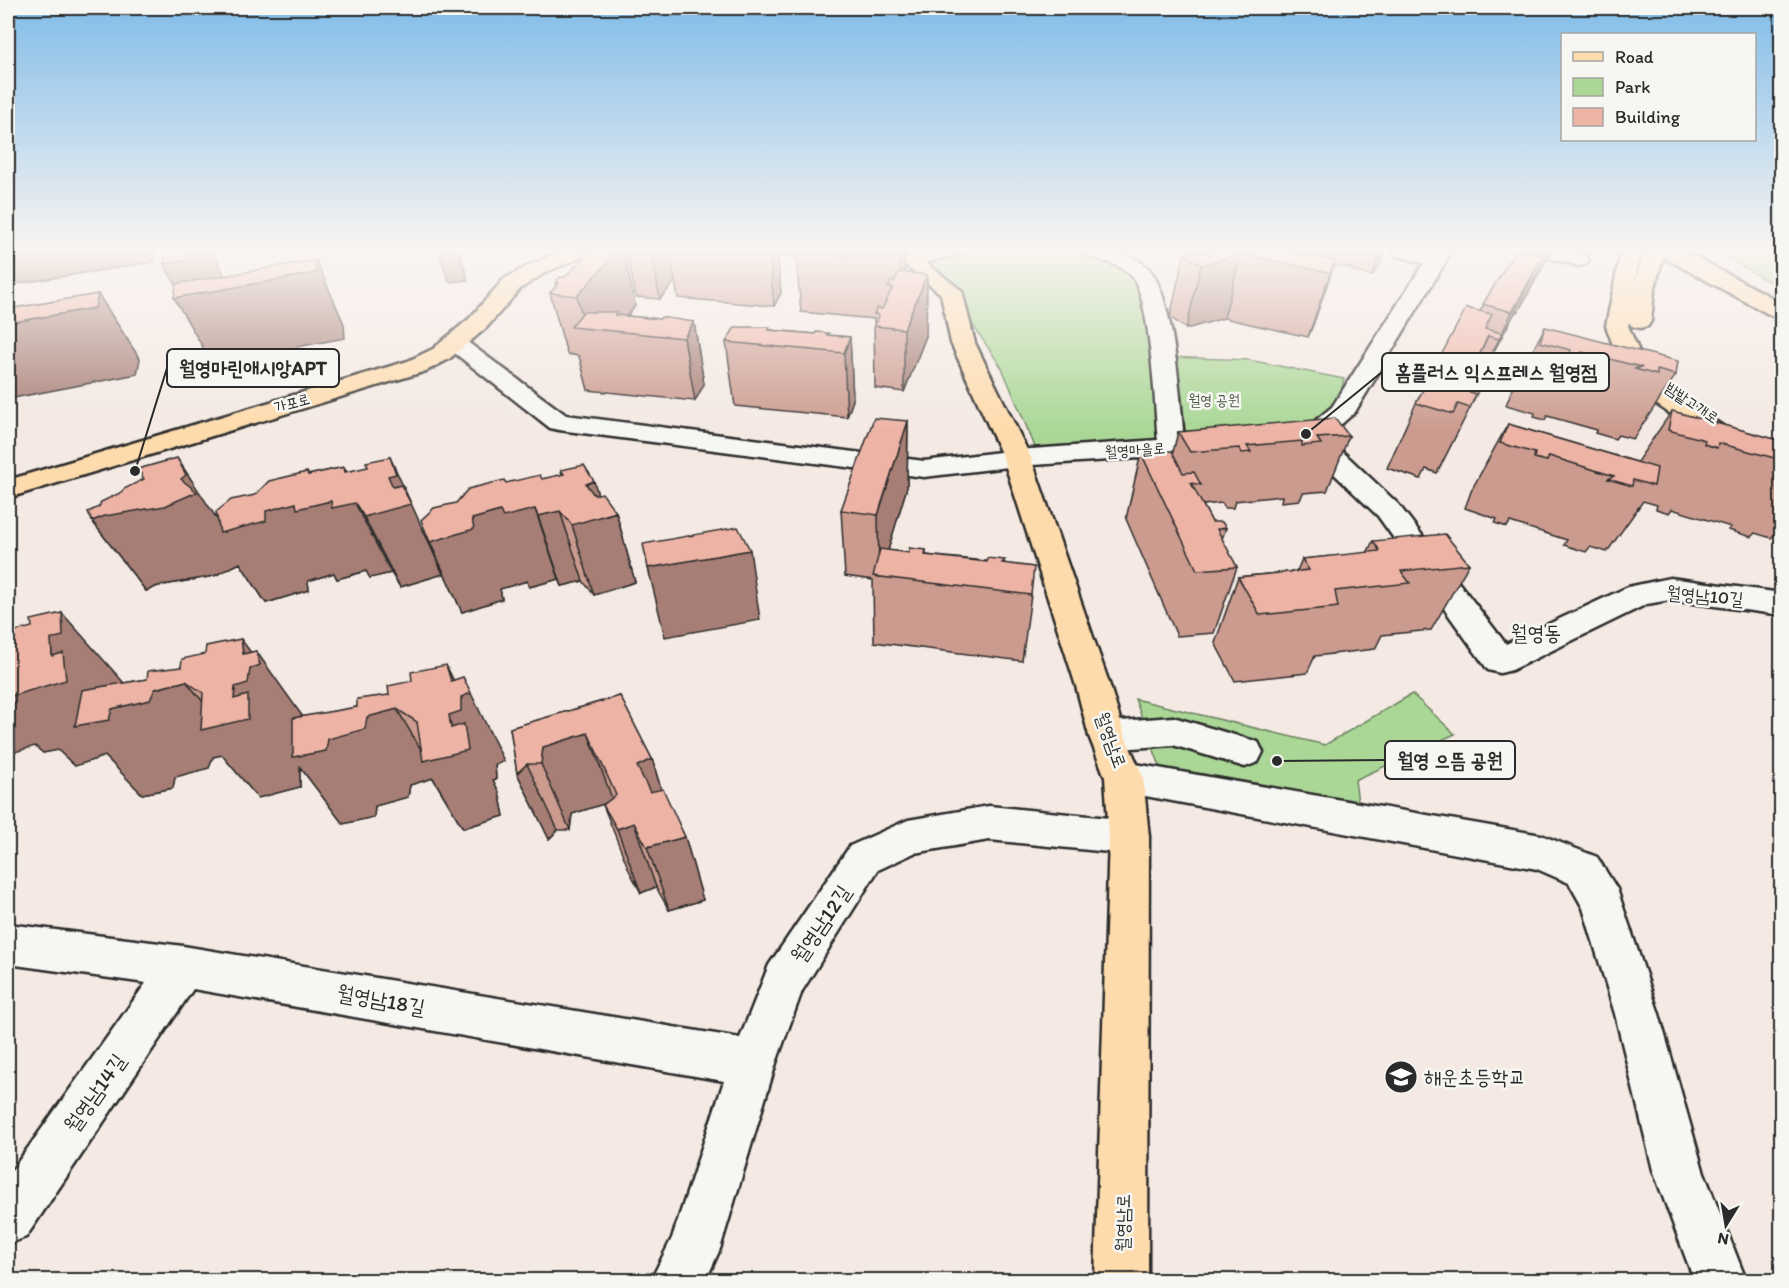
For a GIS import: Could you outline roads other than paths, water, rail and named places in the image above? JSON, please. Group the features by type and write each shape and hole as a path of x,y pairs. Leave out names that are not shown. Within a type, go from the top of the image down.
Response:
{"main road":[{"name":"가포로","path":"8,489 417,366 441,354 478,323 488,311"},
{"name":"월영남로","path":"956,311 963,343 1017,458 1093,686 1107,736 1124,777 1129,837 1122,1281"},
{"name":"밤밭고개로","path":"1619,311 1617,326 1629,356 1652,390 1782,478"},
{"name":"밤밭고개로","path":"1640,311 1641,358 1661,382 1782,459"}],"street":[{"path":"1155,311 1172,448"},
{"path":"1276,440 1311,437 1342,412 1405,311"},
{"name":"월영마을로","path":"454,343 559,422 924,469 1017,458 1241,442"},
{"name":"월영남10길","path":"1311,437 1388,510 1500,661 1639,595 1670,589 1782,604"},
{"path":"1107,736 1173,732 1245,752"},
{"path":"1124,777 1541,852 1583,870 1602,902 1637,1014 1678,1170 1720,1281"},
{"name":"월영남12길","path":"686,1265 753,1063 784,980 864,858 908,837 989,823 1129,837"},
{"name":"월영남18길","path":"8,944 183,967 753,1063"},
{"name":"월영남14길","path":"8,1219 183,967"}],"place":[{"name":"홈플러스 익스프레스 월영점","path":"1306,434"},
{"name":"월영마린애시앙APT","path":"135,471"},
{"name":"월영 으뜸 공원","path":"1277,761"},
{"name":"해운초등학교","path":"1401,1077"}],"district":[{"name":"월영동","path":"1536,633"}],"park label":[{"name":"월영 공원","path":"1214,400"}]}
